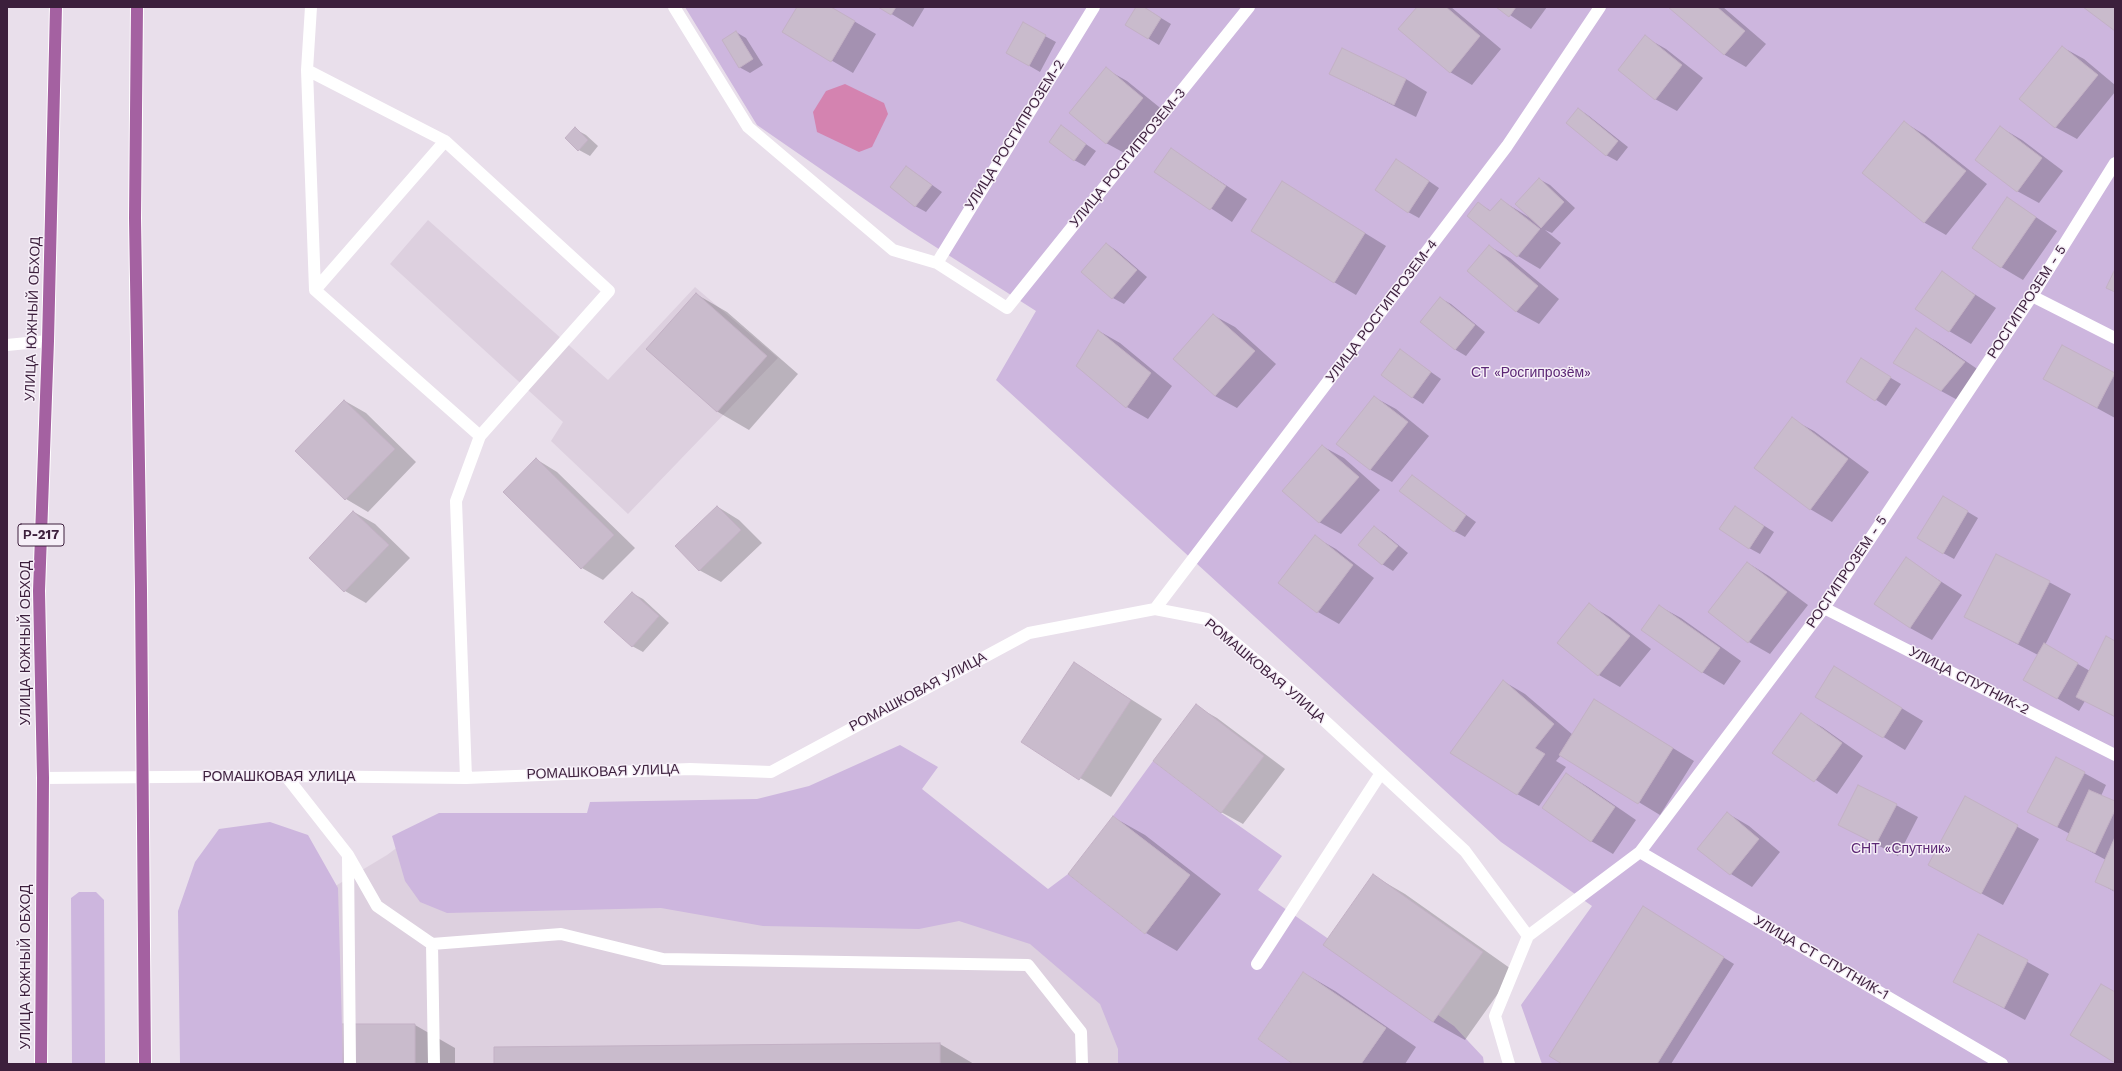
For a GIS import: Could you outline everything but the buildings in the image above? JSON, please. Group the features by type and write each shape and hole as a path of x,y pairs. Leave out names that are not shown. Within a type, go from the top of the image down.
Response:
{"main road":[{"name":"УЛИЦА ЮЖНЫЙ ОБХОД","path":"41,1064 43,778 39,591 48,341 56,7"},
{"path":"137,7 135,218 144,776 145,1064"}],"street":[{"path":"311,7 308,70 315,290 480,436"},
{"path":"674,7 748,127 892,250 937,263"},
{"name":"УЛИЦА РОСГИПРОЗЕМ-2","path":"937,263 1094,7"},
{"name":"УЛИЦА РОСГИПРОЗЕМ-3","path":"937,263 1007,308 1249,7"},
{"name":"УЛИЦА РОСГИПРОЗЕМ-4","path":"1155,609 1507,146 1600,7"},
{"path":"308,70 445,141 609,291 480,436 456,501 466,778"},
{"path":"315,290 445,141"},
{"name":"РОСГИПРОЗЕМ - 5","path":"1528,936 1640,852 1824,608 2032,296 2115,163"},
{"path":"2032,296 2115,338"},
{"path":"7,345 48,341"},
{"name":"УЛИЦА СПУТНИК-2","path":"1824,608 2115,755"},
{"name":"РОМАШКОВАЯ УЛИЦА","path":"43,778 144,776 466,778 690,769 771,772 1029,633 1155,609 1207,619 1297,695 1465,851 1528,936"},
{"path":"1257,964 1381,773"},
{"path":"286,776 348,855 377,906 432,944 561,934 663,959 1028,965 1081,1032 1082,1064"},
{"name":"УЛИЦА СТ СПУТНИК-1","path":"1640,852 2002,1064"},
{"path":"348,855 350,1064"},
{"path":"1509,1064 1495,1016 1528,936"},
{"path":"432,944 434,1064"}],"shaded area":[{"path":"845,84 884,103 888,114 872,147 859,152 817,132 813,112 826,91"},
{"path":"428,220 608,380 695,287 778,358 628,514 551,441 563,422 390,264"},
{"path":"892,812 1185,1064 321,1064 322,894 387,855 435,819"}],"green space":[{"name":"СТ «Росгипрозём»","path":"685,7 2115,7 2115,1064 1542,1064 1521,1005 1592,906 1501,842 996,380 1036,311 909,230 757,125"},
{"path":"900,745 938,767 922,789 1048,889 1068,874 1145,934 1190,875 1113,816 1153,761 1221,813 1282,856 1258,890 1454,1026 1483,1057 1484,1064 1361,1064 1386,1028 1303,972 1258,1039 1293,1064 1118,1064 1118,1049 1100,1004 1030,944 959,921 919,929 763,926 661,908 447,913 420,902 405,881 392,836 439,813 587,813 590,802 757,799 809,786"},
{"path":"270,822 308,835 338,888 343,1064 180,1064 178,911 195,862 219,829"},
{"path":"79,892 96,892 104,900 105,1064 72,1064 71,898"}],"park label":[{"name":"СНТ «Спутник»","path":"1901,849"}]}
